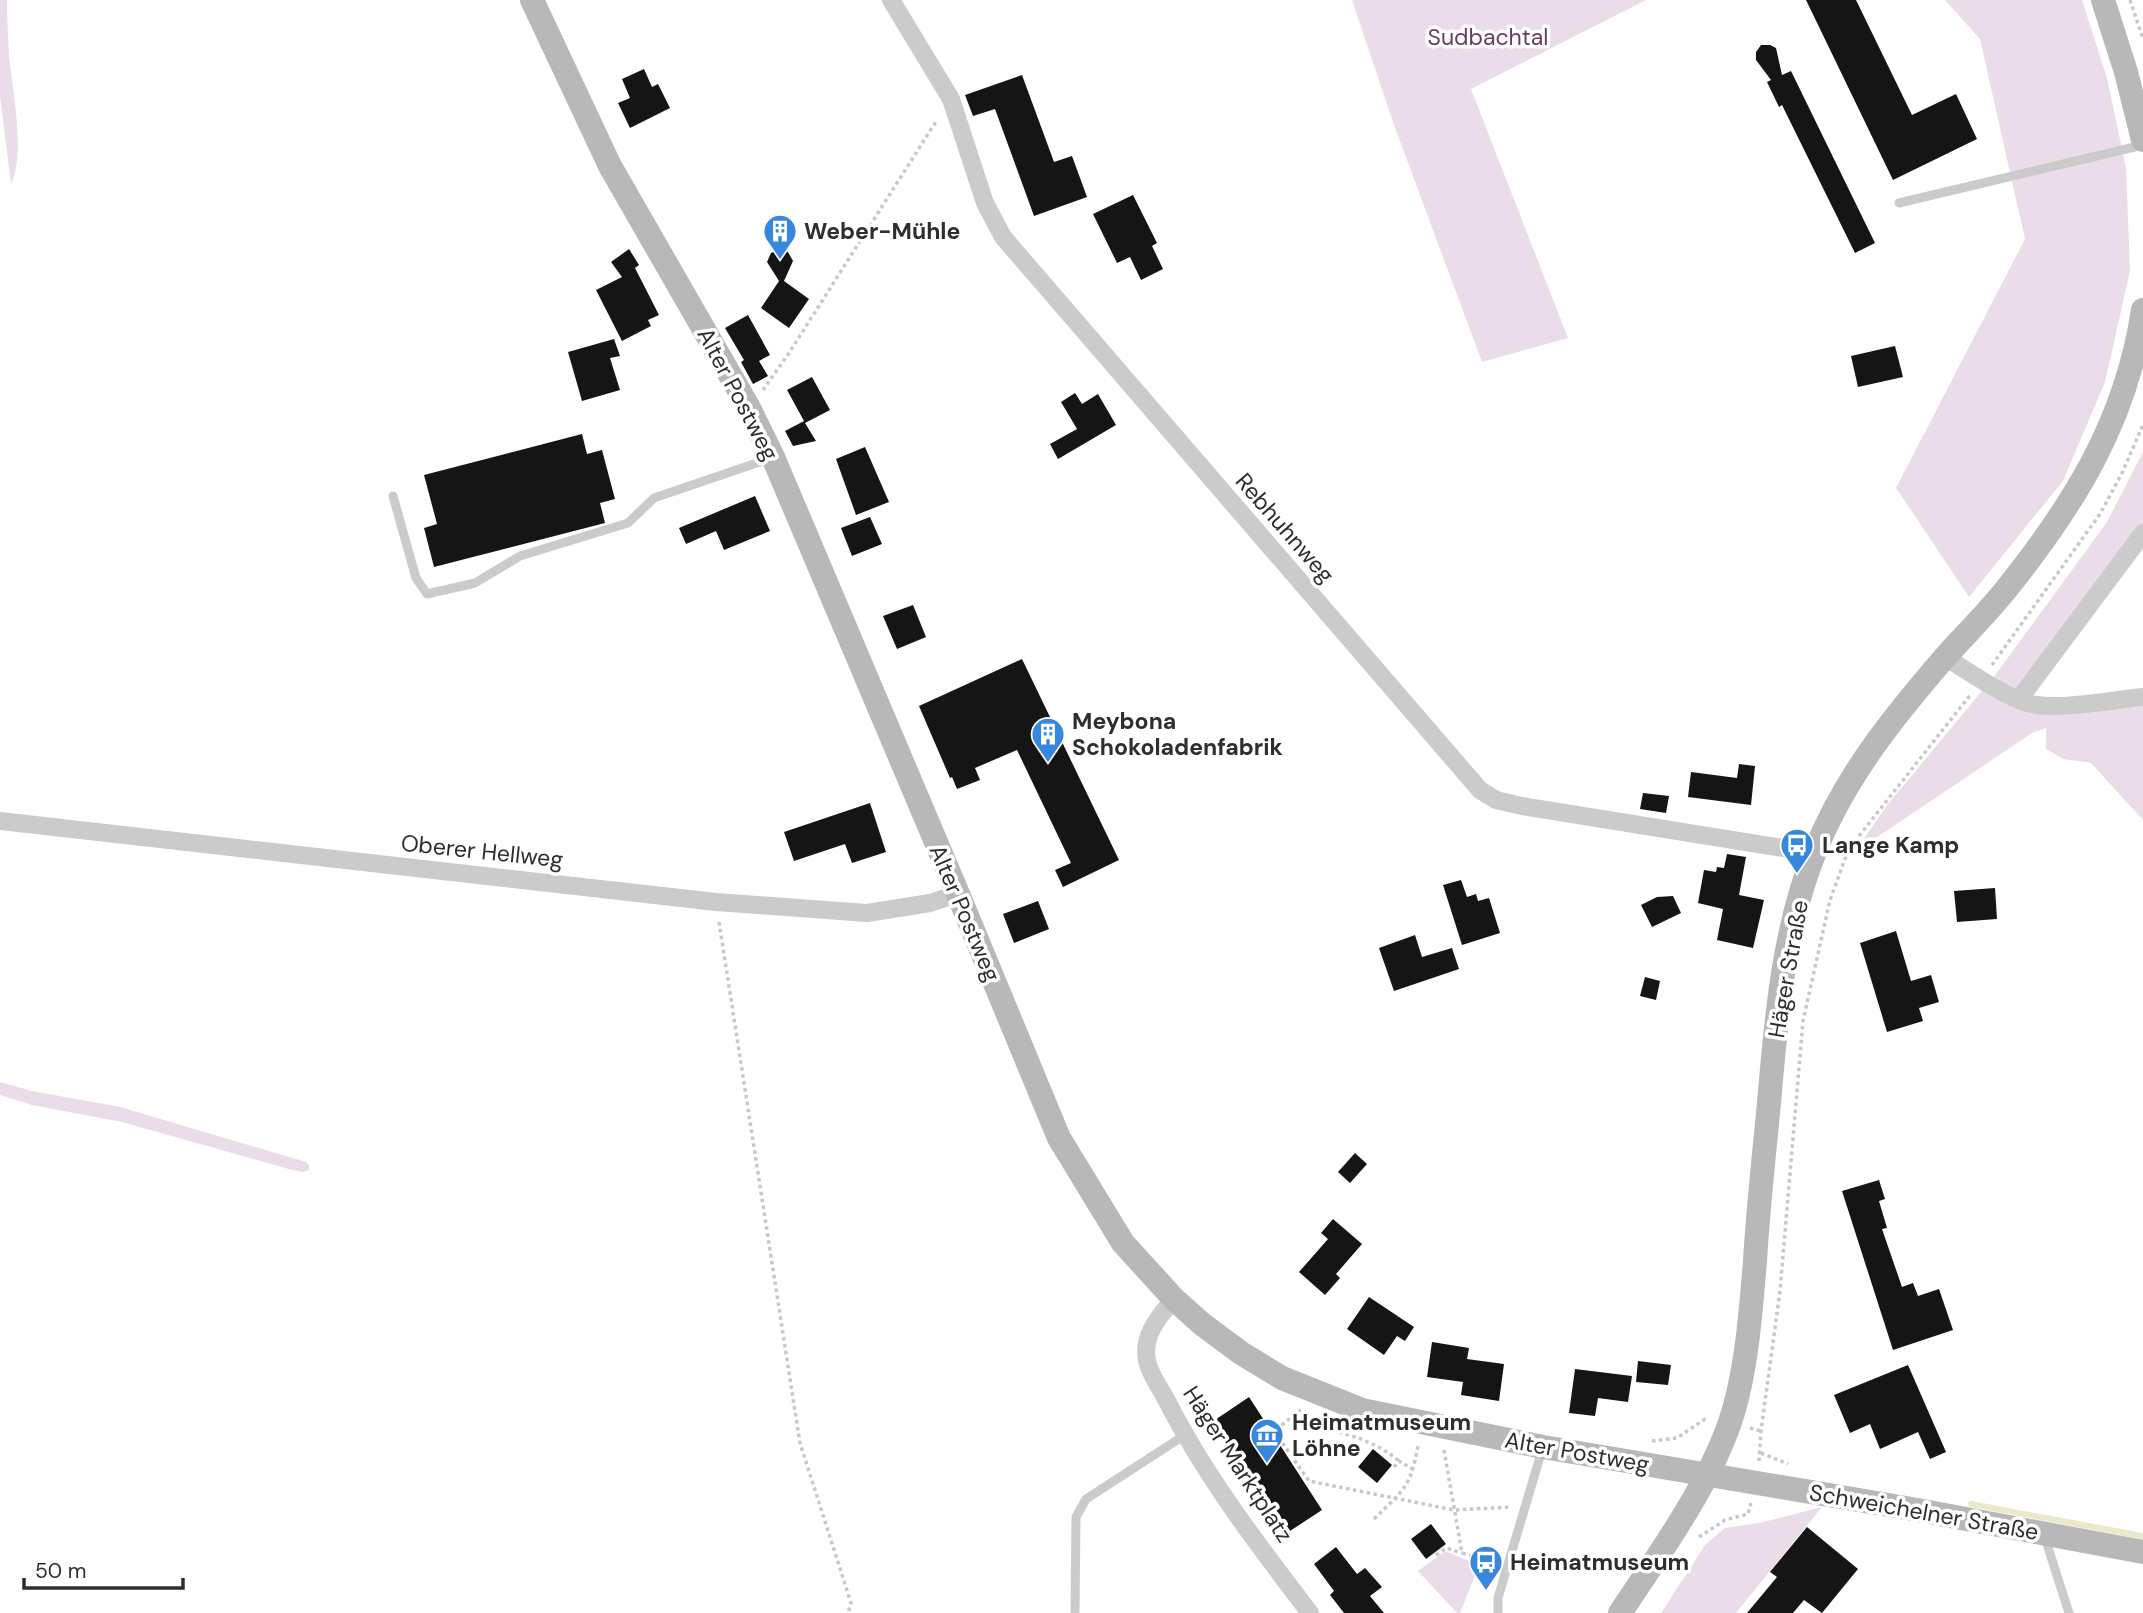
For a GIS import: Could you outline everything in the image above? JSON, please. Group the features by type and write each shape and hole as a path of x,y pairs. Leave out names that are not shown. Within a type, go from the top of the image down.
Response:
{"street":[{"name":"Alter Postweg","path":"532,0 610,166 749,408 773,457 1059,1138 1123,1243 1174,1298 1202,1324 1241,1353 1282,1378 1362,1410 1543,1447 1705,1475"},
{"name":"Rebhuhnweg","path":"891,0 951,99 985,203 1003,237 1480,790 1496,800 1522,807 1814,853"},
{"path":"2103,0 2126,72 2143,143"},
{"name":"Häger Straße","path":"1620,1613 1680,1522 1729,1424 1737,1400 1752,1308 1775,1029 1797,905 1814,853 1839,801 1871,747 1945,657 2002,594 2074,495 2098,454 2120,404 2138,340 2143,310"},
{"path":"2019,699 2143,533"},
{"path":"1945,657 1982,680 2034,705 2143,697"},
{"name":"Oberer Hellweg","path":"0,821 716,902 867,913 930,903 958,894"},
{"name":"Häger Marktplatz","path":"1174,1298 1161,1313 1148,1337 1147,1361 1185,1435 1246,1529 1310,1613"},
{"name":"Schweichelner Straße","path":"1705,1475 2143,1552"}],"lane":[{"path":"1899,202 2143,143"},
{"path":"393,496 416,578 427,593 475,583 520,556 628,523 654,498 773,457"},
{"path":"1075,1613 1076,1517 1086,1499 1185,1435"},
{"path":"1497,1613 1498,1598 1543,1447"},
{"path":"2044,1533 2069,1613"}],"path":[{"path":"2130,0 2143,39"},
{"path":"749,408 789,353 951,99"},
{"path":"1696,1539 1725,1520 1748,1514 1755,1484 1780,1291 1803,1021 1830,900 1846,856 1982,680 2100,514 2143,425"},
{"path":"716,902 800,1443 851,1603 848,1613"},
{"path":"1309,1388 1303,1408 1274,1431 1309,1481 1454,1510 1510,1507 1524,1510"},
{"path":"1294,1415 1301,1422 1366,1440 1386,1450 1414,1470"},
{"path":"1650,1441 1677,1438 1705,1419 1761,1431"},
{"path":"1374,1519 1406,1487 1414,1470 1422,1422"},
{"path":"1446,1427 1444,1448 1462,1553"},
{"path":"1394,1467 1399,1461"},
{"path":"1436,1555 1446,1548 1507,1567"}],"green space":[{"path":"0,0 7,0 9,55 17,121 17,156 11,184 0,96"},
{"name":"Sudbachtal","path":"1352,0 1646,0 1471,89 1568,338 1482,362 1394,125"},
{"path":"1945,0 2082,0 2107,78 2126,168 2130,271 2105,382 2063,481 1969,597 1896,488 2025,239 1980,39"},
{"path":"2143,452 2143,549 2027,704 2143,703 2143,820 2091,763 2063,759 2046,749 2046,728 2032,733 1876,838 1863,840 1888,804 1996,674 2107,522"},
{"path":"0,1082 32,1091 120,1107 306,1162 309,1170 292,1170 122,1122 32,1105 0,1095"},
{"path":"1822,1507 1736,1613 1661,1613 1705,1545 1725,1528 1759,1523"},
{"path":"1445,1551 1479,1565 1460,1613 1457,1613 1418,1571"}],"building":[{"path":"1806,0 1856,0 1912,115 1956,94 1977,139 1893,180"},
{"path":"1761,45 1776,48 1782,75 1791,71 1875,243 1855,253 1782,105 1779,107 1767,82 1771,80 1756,60 1756,52"},
{"path":"644,69 652,87 658,84 670,108 630,128 618,103 630,98 622,79"},
{"path":"1022,75 1054,162 1072,156 1087,197 1034,216 995,109 973,116 965,95"},
{"path":"1133,195 1157,243 1152,246 1163,269 1141,280 1130,257 1117,263 1093,214"},
{"path":"629,249 639,265 635,268 659,315 648,320 651,326 622,341 596,290 622,277 611,262"},
{"path":"779,249 788,252 793,261 784,281 809,299 789,328 761,308 779,281 767,262 771,253"},
{"path":"748,315 770,355 759,361 768,376 753,384 741,362 744,360 725,328"},
{"path":"614,339 620,356 610,358 620,390 582,401 568,352"},
{"path":"1895,346 1903,377 1858,387 1851,356"},
{"path":"812,377 830,410 805,423 816,441 793,446 785,431 804,421 787,390"},
{"path":"1075,393 1082,404 1098,394 1116,425 1058,459 1050,444 1077,429 1061,402"},
{"path":"582,434 587,454 602,450 615,499 600,503 605,523 434,567 424,528 437,524 424,475"},
{"path":"865,447 889,502 856,515 836,459"},
{"path":"755,496 770,531 724,550 716,531 686,544 679,528"},
{"path":"870,517 882,544 852,556 841,528"},
{"path":"913,605 926,637 897,649 883,616"},
{"name":"Meybona Schokoladenfabrik","path":"1022,659 1119,860 1063,887 1055,870 1071,863 1017,750 975,768 980,780 957,789 919,706"},
{"path":"1739,764 1755,766 1751,805 1688,797 1691,772 1737,778"},
{"path":"1643,793 1669,796 1666,813 1640,809"},
{"path":"870,803 886,852 852,863 845,844 794,861 784,832"},
{"path":"1727,854 1746,857 1739,895 1764,900 1753,948 1717,940 1723,909 1698,903 1704,870 1716,872 1717,867 1724,868"},
{"path":"1461,880 1467,897 1476,894 1478,901 1489,898 1500,933 1462,945 1443,885"},
{"path":"1995,888 1997,919 1957,922 1954,891"},
{"path":"1673,896 1681,913 1652,927 1641,905 1657,897"},
{"path":"1038,901 1049,929 1014,943 1003,914"},
{"path":"1896,931 1911,981 1931,975 1939,1002 1919,1008 1923,1021 1887,1032 1860,943"},
{"path":"1415,935 1422,957 1452,948 1459,969 1394,991 1379,948"},
{"path":"1645,977 1660,981 1656,1000 1640,996"},
{"path":"1355,1153 1367,1164 1350,1183 1338,1172"},
{"path":"1879,1180 1885,1199 1879,1201 1887,1228 1882,1229 1902,1287 1913,1283 1918,1296 1939,1289 1953,1330 1893,1350 1842,1191"},
{"path":"1333,1219 1362,1244 1336,1274 1340,1278 1325,1295 1299,1272 1328,1239 1321,1233"},
{"path":"1369,1297 1414,1327 1405,1341 1397,1336 1384,1355 1347,1329"},
{"path":"1432,1342 1469,1348 1467,1359 1504,1364 1499,1401 1461,1395 1463,1382 1427,1377"},
{"path":"1638,1361 1671,1365 1668,1385 1636,1382"},
{"path":"1908,1365 1946,1452 1930,1459 1918,1432 1880,1449 1870,1424 1850,1433 1834,1395"},
{"path":"1575,1369 1632,1376 1628,1402 1598,1398 1595,1416 1569,1413"},
{"name":"Heimatmuseum Löhne","path":"1249,1397 1322,1510 1290,1531 1261,1488 1257,1491 1212,1422"},
{"path":"1373,1449 1392,1465 1377,1483 1358,1467"},
{"path":"1431,1524 1446,1544 1426,1559 1411,1539"},
{"path":"1807,1527 1858,1569 1822,1613 1804,1600 1793,1613 1747,1613 1777,1577 1770,1572"},
{"path":"1336,1547 1357,1574 1365,1568 1382,1587 1370,1596 1384,1613 1344,1613 1330,1595 1334,1591 1314,1564"}],"waterway":[{"path":"1971,1504 2142,1536"}],"place":[{"name":"Weber-Mühle","path":"780,261"},
{"name":"Meybona Schokoladenfabrik","path":"1048,764"},
{"name":"Lange Kamp","path":"1797,875"},
{"name":"Heimatmuseum Löhne","path":"1267,1465"},
{"name":"Heimatmuseum","path":"1486,1592"}]}
